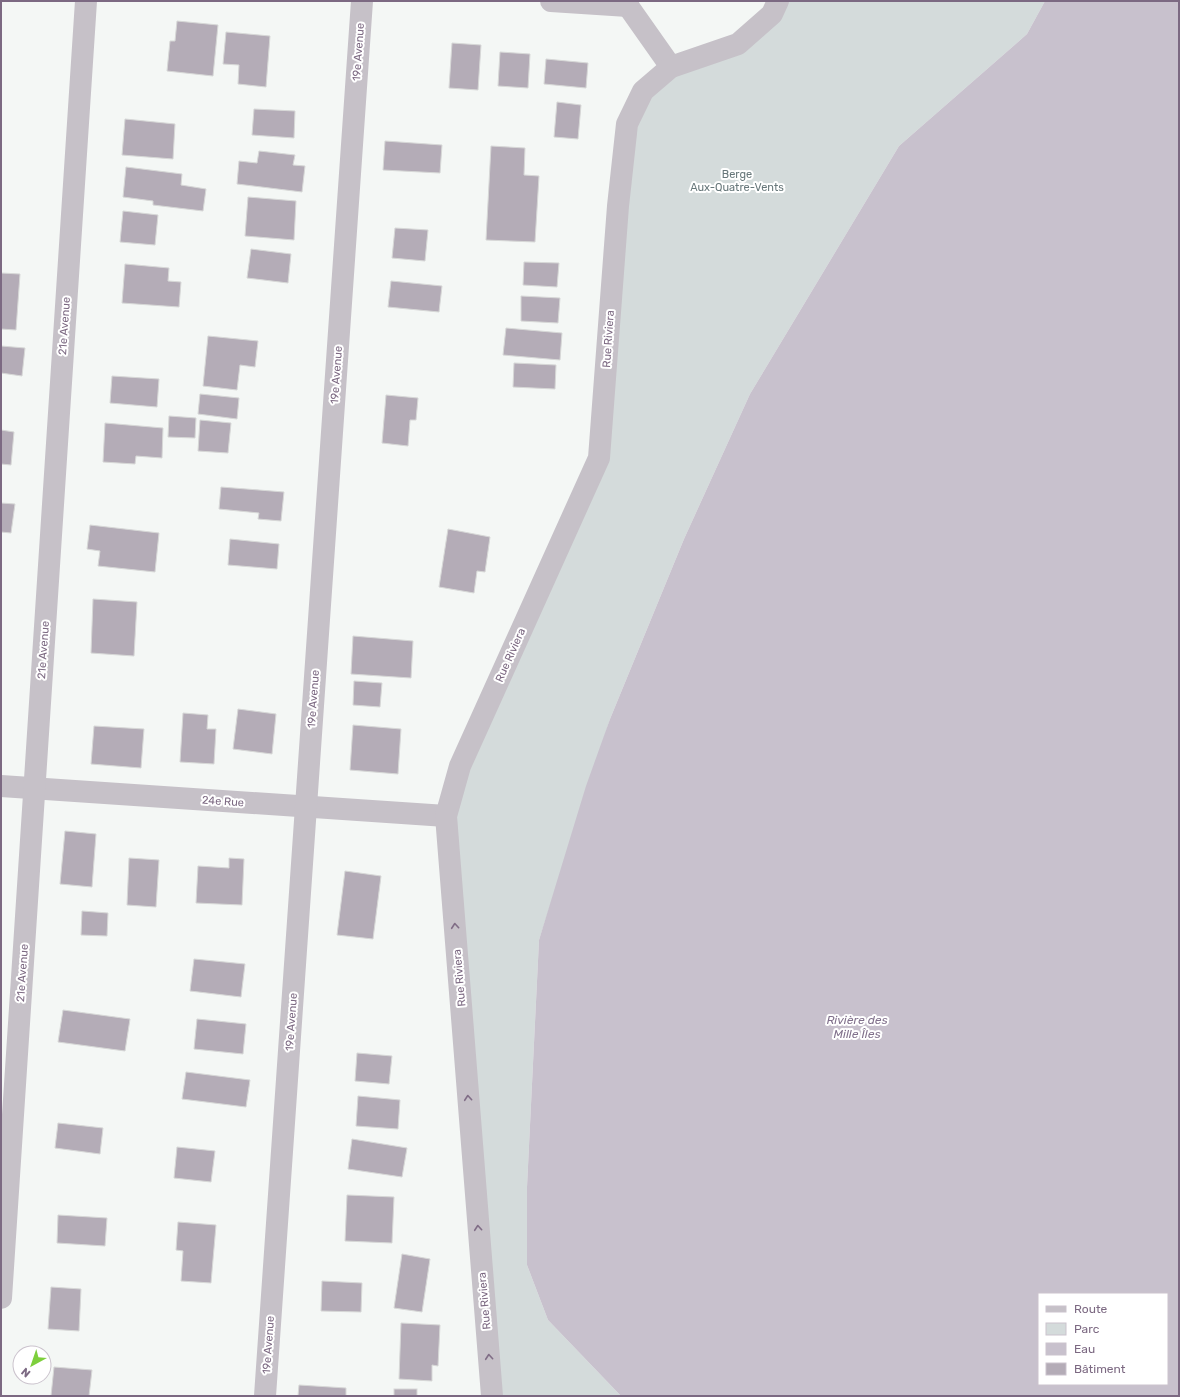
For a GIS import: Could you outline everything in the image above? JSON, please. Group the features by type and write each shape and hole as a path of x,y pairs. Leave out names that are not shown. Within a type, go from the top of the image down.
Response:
{"street":[{"name":"21e Avenue","path":"1,1298 86,1"},
{"name":"19e Avenue","path":"265,1396 362,1"},
{"path":"551,1 628,3 671,67"},
{"name":"Rue Riviera","path":"492,1396 446,816 460,766 599,458 618,206 627,124 643,91 671,67 738,44 772,14 778,1"},
{"name":"24e Rue","path":"1,786 446,816"}],"green space":[{"name":"Berge Aux-Quatre-Vents","path":"778,1 1045,1 1027,34 899,146 750,394 684,539 610,719 539,940 527,1187 527,1265 548,1320 621,1396 492,1396 447,811 589,476 619,119 680,70 738,44"}],"water":[{"name":"Rivière des Mille Îles","path":"1045,1 1179,1 1179,1396 621,1396 548,1320 527,1265 527,1187 539,940 586,786 610,719 684,539 750,394 899,146 1027,34"}],"building":[{"path":"177,21 218,25 213,76 167,71 170,41 175,41"},
{"path":"226,32 270,36 266,87 238,84 239,65 223,64"},
{"path":"452,43 481,45 478,90 449,88"},
{"path":"500,52 530,54 528,88 498,86"},
{"path":"546,59 588,63 586,88 544,84"},
{"path":"557,102 581,105 578,139 554,137"},
{"path":"254,109 295,111 294,138 252,135"},
{"path":"125,119 175,124 173,159 122,155"},
{"path":"385,141 442,145 440,173 383,170"},
{"path":"491,146 525,148 524,175 539,176 535,242 486,240"},
{"path":"259,151 295,155 293,165 305,166 302,192 237,184 239,161 257,163"},
{"path":"126,167 182,174 181,185 206,189 203,211 153,205 153,201 123,197"},
{"path":"248,197 296,201 294,240 245,236"},
{"path":"123,211 158,215 155,245 120,242"},
{"path":"395,228 428,230 425,261 392,258"},
{"path":"251,249 291,254 288,283 247,278"},
{"path":"524,262 559,263 557,287 523,285"},
{"path":"125,264 169,268 168,281 181,282 179,307 122,303"},
{"path":"1,273 20,274 16,330 1,329"},
{"path":"391,281 442,286 439,312 388,307"},
{"path":"521,296 560,298 558,323 521,321"},
{"path":"506,328 562,333 560,360 503,355"},
{"path":"208,336 258,341 255,367 240,365 237,390 203,386"},
{"path":"1,346 25,348 22,376 1,373"},
{"path":"514,363 556,365 555,389 513,387"},
{"path":"112,376 159,379 157,407 110,403"},
{"path":"200,394 239,398 237,419 198,414"},
{"path":"386,395 418,398 416,420 410,420 408,446 382,443"},
{"path":"169,416 196,418 195,438 168,437"},
{"path":"200,420 231,423 228,453 198,451"},
{"path":"105,423 163,428 162,458 136,456 135,464 103,462"},
{"path":"1,430 14,432 11,465 1,464"},
{"path":"221,487 284,492 281,521 258,519 259,513 219,509"},
{"path":"1,503 15,504 11,533 1,532"},
{"path":"90,525 159,533 155,572 98,566 100,551 87,549"},
{"path":"448,529 490,537 485,572 477,571 474,593 439,587"},
{"path":"230,539 279,544 277,569 228,565"},
{"path":"93,599 137,602 134,656 91,653"},
{"path":"353,636 413,641 411,678 351,674"},
{"path":"354,681 382,683 380,707 353,705"},
{"path":"238,709 276,714 272,754 233,749"},
{"path":"183,713 208,715 207,729 216,729 214,764 180,762"},
{"path":"353,725 401,729 398,774 350,770"},
{"path":"94,726 144,729 141,768 91,764"},
{"path":"65,831 96,834 92,887 60,884"},
{"path":"129,858 159,860 156,907 127,905"},
{"path":"229,858 244,859 242,905 196,903 198,866 229,868"},
{"path":"345,871 381,876 373,939 337,935"},
{"path":"82,911 108,913 107,936 81,935"},
{"path":"194,959 245,964 241,997 190,991"},
{"path":"63,1010 130,1019 125,1051 58,1042"},
{"path":"197,1019 246,1024 243,1054 194,1049"},
{"path":"357,1053 392,1056 389,1084 355,1081"},
{"path":"186,1072 250,1080 246,1107 182,1099"},
{"path":"358,1096 400,1100 398,1129 356,1126"},
{"path":"58,1123 103,1128 100,1154 55,1148"},
{"path":"352,1139 407,1148 402,1177 348,1169"},
{"path":"177,1147 215,1151 211,1182 174,1178"},
{"path":"347,1195 394,1197 392,1243 345,1241"},
{"path":"58,1215 107,1218 105,1246 57,1243"},
{"path":"178,1222 216,1225 211,1283 181,1281 183,1251 176,1250"},
{"path":"402,1254 430,1259 422,1312 394,1308"},
{"path":"322,1281 362,1283 361,1312 321,1311"},
{"path":"51,1287 81,1289 79,1331 48,1329"},
{"path":"401,1323 440,1325 438,1366 432,1365 432,1381 399,1379"},
{"path":"54,1367 92,1370 89,1396 51,1396"},
{"path":"299,1385 346,1388 346,1396 298,1396"},
{"path":"394,1389 417,1389 417,1396 394,1396"}]}
